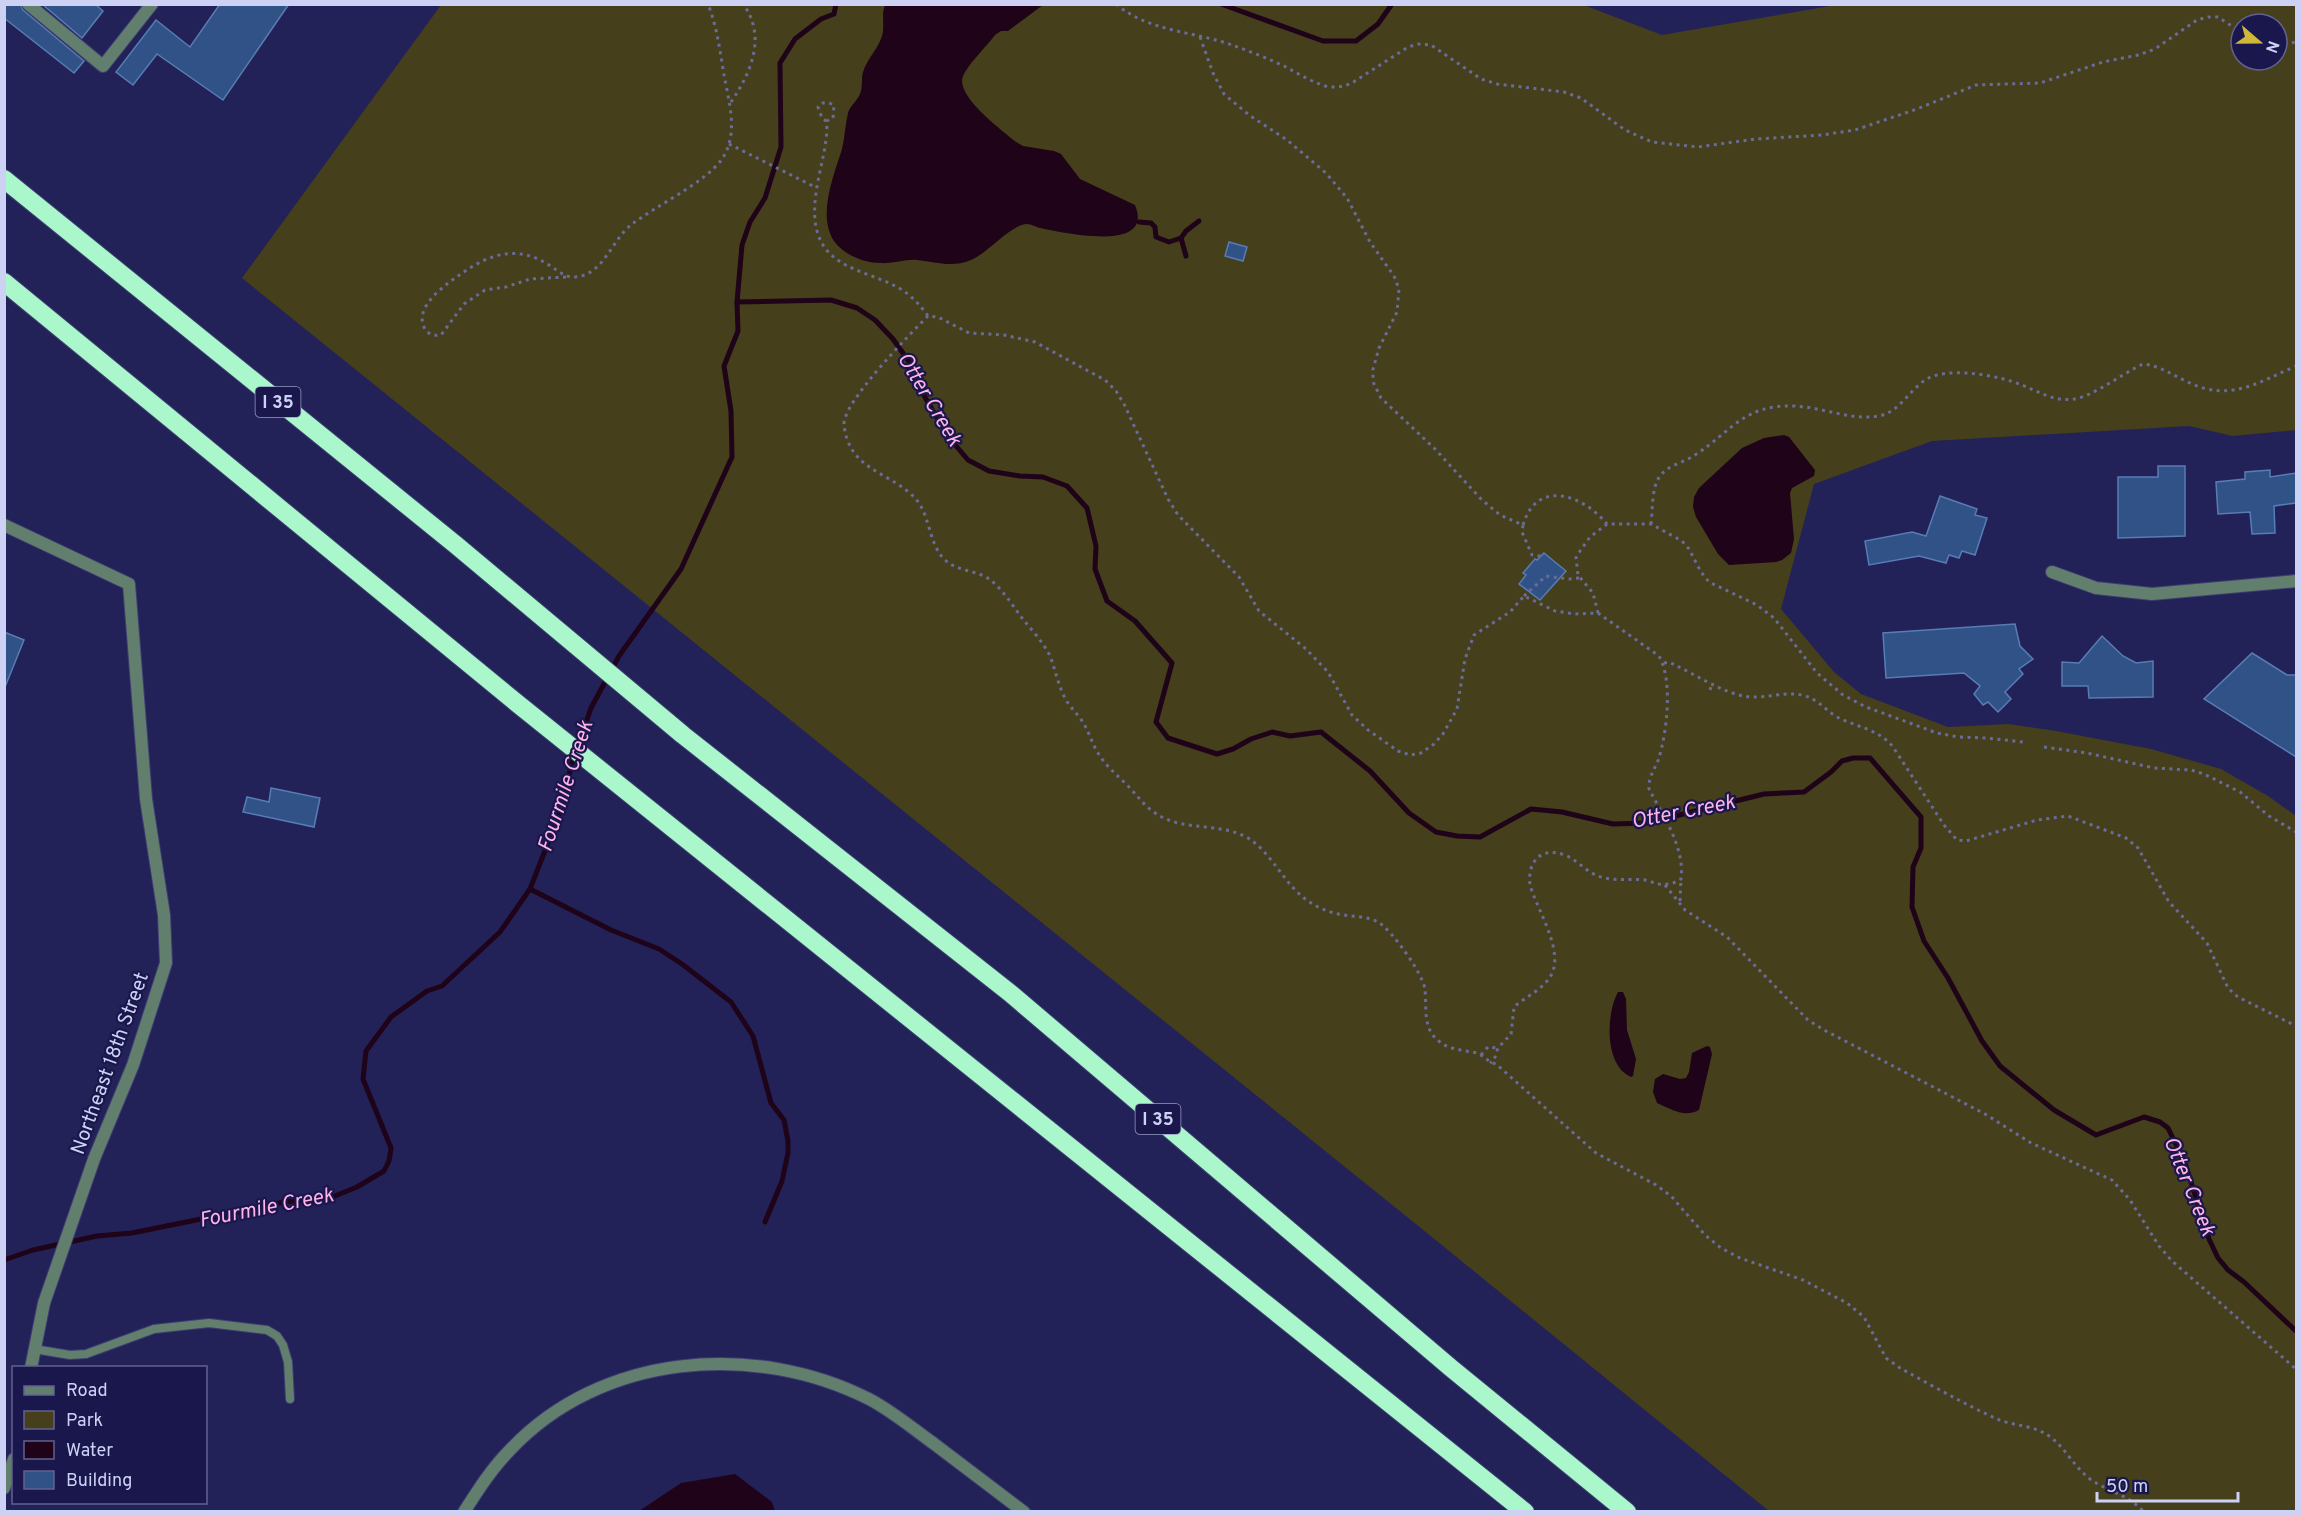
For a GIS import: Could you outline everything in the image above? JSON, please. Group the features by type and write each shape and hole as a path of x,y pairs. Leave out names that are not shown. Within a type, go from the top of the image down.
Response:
{"highway":[{"name":"I 35","path":"4,179 683,735 1010,993 1451,1368 1627,1512"},
{"path":"4,282 518,704 1525,1512"}],"street":[{"path":"28,4 103,66 152,4"},
{"name":"Northeast 18th Street","path":"4,525 129,584 146,799 164,915 166,963 133,1065 94,1159 44,1303 31,1366"},
{"path":"2052,572 2096,588 2152,594 2296,581"},
{"path":"464,1512 492,1470 511,1448 538,1424 564,1407 591,1392 627,1378 661,1369 702,1363 779,1368 840,1386 871,1400 1024,1512"},
{"path":"4,1488 12,1465"}],"lane":[{"path":"34,1349 70,1355 86,1354 154,1329 209,1323 267,1330 277,1336 284,1345 288,1362 290,1399"}],"path":[{"path":"566,277 532,256 509,252 495,254 456,277 436,293 423,313 423,323 430,334 441,335 464,304 485,290 506,287 530,279 566,277 584,276 592,271 623,232 705,174 721,160 729,144 731,102 714,18 708,4"},
{"path":"731,102 749,72 755,51 754,26 743,4"},
{"path":"1116,4 1140,21 1247,50 1316,82 1333,87 1343,87 1352,83 1408,47 1419,44 1431,45 1481,79 1504,85 1564,92 1581,98 1638,137 1667,145 1698,147 1855,130 1917,109 1976,85 2040,83 2103,62 2138,55 2156,49 2187,26 2208,17 2218,17 2229,24"},
{"path":"1199,36 1213,73 1224,93 1249,115 1287,140 1326,173 1347,198 1370,242 1394,276 1399,289 1397,312 1379,348 1373,369 1373,382 1381,398 1435,449 1481,499 1500,515 1523,525"},
{"path":"827,129 826,121 822,118 818,107 828,102 834,105 835,111 833,118 827,121 827,129 815,187 815,220 818,235 824,247 850,268 901,289 916,300 928,316 938,317 969,333 1004,335 1035,342 1105,380 1116,390 1168,499 1178,515 1239,577 1259,611 1298,642 1329,672 1352,715 1368,730 1398,751 1410,755 1421,753 1443,734 1457,710 1463,666 1474,635 1510,612 1546,576 1581,578"},
{"path":"729,144 815,187"},
{"path":"928,316 856,397 844,423 855,453 875,472 913,495 928,520 937,550 946,560 955,567 992,580 1002,591 1048,652 1066,701 1080,717 1104,763 1149,808 1160,816 1185,826 1226,830 1251,839 1292,888 1319,908 1335,914 1378,922 1390,932 1402,948 1425,987 1426,1023 1441,1043 1481,1055 1490,1063 1496,1064 1596,1153 1656,1185 1671,1196 1705,1236 1721,1248 1740,1258 1803,1280 1839,1298 1864,1317 1886,1358 1900,1368 1998,1419 2034,1429 2049,1436 2076,1467 2091,1480 2122,1495 2138,1505 2144,1512"},
{"path":"1651,524 1656,484 1660,475 1693,457 1747,415 1769,408 1794,406 1862,417 1878,416 1887,414 1896,408 1925,379 1949,374 1991,376 2052,398 2076,399 2143,364 2166,370 2204,389 2224,393 2258,383 2296,366"},
{"path":"1541,556 1532,555 1522,532 1528,511 1537,502 1549,496 1562,495 1583,503 1607,524"},
{"path":"1598,613 1593,593 1581,578 1576,566 1580,550 1590,537 1607,524 1651,524 1682,541 1709,582 1757,605 1774,618 1817,673 1843,695 1937,733 2023,742"},
{"path":"1524,596 1555,611 1575,614 1598,613 1659,656 1664,663 1667,704 1662,744 1648,783 1674,839 1681,861 1681,904"},
{"path":"1664,663 1669,662 1739,695 1748,697 1805,695 1847,722 1879,734 1893,747 1944,825 1957,840 1966,842 2037,820 2068,816 2126,838 2138,848 2169,902 2207,942 2228,988 2238,997 2296,1026"},
{"path":"1710,690 1712,683"},
{"path":"2044,747 2087,753 2154,768 2191,770 2204,774 2240,792 2270,816 2296,832"},
{"path":"1490,1063 1494,1060 1498,1048 1511,1034 1514,1007 1550,978 1556,960 1549,933 1530,885 1528,874 1537,858 1552,853 1564,855 1597,876 1609,879 1630,878 1665,885 1681,879"},
{"path":"1665,885 1685,910 1727,937 1808,1020 1985,1114 2031,1143 2112,1180 2130,1200 2152,1237 2172,1260 2296,1369"},
{"path":"1481,1055 1488,1047 1498,1048"}],"green space":[{"path":"1581,4 1662,35 1836,5 2296,5 2296,430 2233,436 2189,426 1932,441 1814,484 1781,609 1834,672 1861,694 1948,727 2008,724 2151,749 2221,769 2268,796 2296,816 2296,1511 1769,1511 242,278 441,5"}],"water":[{"path":"885,5 1043,5 1008,31 1001,31 995,35 973,60 963,76 962,84 981,112 1016,142 1023,146 1061,154 1080,179 1135,205 1138,220 1132,230 1120,235 1086,236 1040,228 1030,224 1021,225 971,260 951,264 912,260 875,263 861,260 838,246 829,231 827,219 831,183 842,149 848,113 860,94 863,72 882,36"},
{"path":"1784,435 1789,437 1815,470 1814,476 1792,488 1790,493 1794,539 1791,553 1776,562 1729,565 1718,554 1696,517 1693,507 1694,497 1699,488 1742,448 1764,438"},
{"path":"1618,992 1623,992 1626,999 1627,1030 1636,1059 1631,1077 1622,1071 1616,1062 1610,1038 1611,1013"},
{"path":"1707,1046 1710,1047 1712,1054 1699,1110 1683,1113 1657,1103 1653,1092 1655,1079 1663,1074 1680,1079 1686,1078 1692,1053"},
{"path":"735,1474 772,1502 775,1511 639,1511 681,1483"}],"building":[{"path":"4,4 20,4 23,10 84,61 74,73 4,18"},
{"path":"42,4 95,4 103,11 82,38"},
{"path":"220,4 289,4 223,100 157,54 133,85 116,72 156,20 190,47"},
{"path":"1229,242 1247,247 1243,261 1225,256"},
{"path":"2158,466 2185,466 2185,536 2118,538 2118,477 2158,477"},
{"path":"2270,470 2270,477 2296,473 2296,503 2274,506 2275,533 2252,534 2250,512 2218,514 2216,482 2245,479 2245,472"},
{"path":"1940,496 1977,509 1975,515 1987,518 1975,555 1962,551 1959,558 1949,555 1946,563 1919,556 1869,565 1865,541 1912,532 1926,536"},
{"path":"1544,553 1566,571 1540,600 1519,584 1526,575 1523,573 1535,559 1537,560"},
{"path":"2015,624 2020,646 2033,659 2019,669 2023,674 2005,692 2011,699 1998,712 1988,702 1983,705 1974,694 1980,686 1964,673 1886,678 1883,633"},
{"path":"4,632 24,640 5,687 4,687"},
{"path":"2102,636 2123,656 2136,663 2153,661 2153,697 2089,698 2088,686 2062,686 2062,662 2079,663"},
{"path":"2252,653 2287,675 2296,675 2296,757 2204,699"},
{"path":"271,788 320,798 314,827 243,812 247,797 269,802"}],"waterway":[{"name":"Fourmile Creek","path":"4,1260 33,1250 97,1236 132,1233 206,1218 219,1218 237,1212 284,1202 311,1200 320,1196 330,1198 357,1187 384,1171 389,1161 391,1148 363,1079 366,1051 391,1017 427,991 442,986 500,932 530,889 562,807 571,766 591,708 619,656 681,569 732,457 731,411 724,366 738,331 737,302 742,245 750,222 765,198 781,147 780,63 795,39 821,19 834,14 836,4"},
{"name":"Fourmile Creek","path":"1221,4 1323,41 1356,41 1378,24 1392,4"},
{"path":"1139,222 1151,223 1155,227 1156,237 1169,242 1181,238 1199,221"},
{"path":"1181,238 1186,256"},
{"name":"Otter Creek","path":"737,302 831,300 857,308 875,320 893,339 917,373 922,392 940,423 968,460 989,471 1043,477 1067,486 1087,508 1096,546 1095,569 1107,601 1135,621 1172,663 1156,722 1168,738 1217,754 1272,732 1290,736 1321,732 1370,771 1409,813 1436,832 1480,837 1531,809 1562,812 1613,824 1647,823 1764,794 1804,792 1842,761 1853,758 1870,758 1921,817 1921,848 1913,867 1912,907 1924,941 1948,978 1982,1041 2000,1066 2054,1110 2096,1135 2144,1117 2160,1122 2168,1128 2185,1163 2209,1239 2218,1258 2228,1270 2296,1331"},
{"path":"530,889 611,930 659,949 731,1002 753,1036 771,1103 784,1120 788,1141 782,1181 765,1222"}]}
